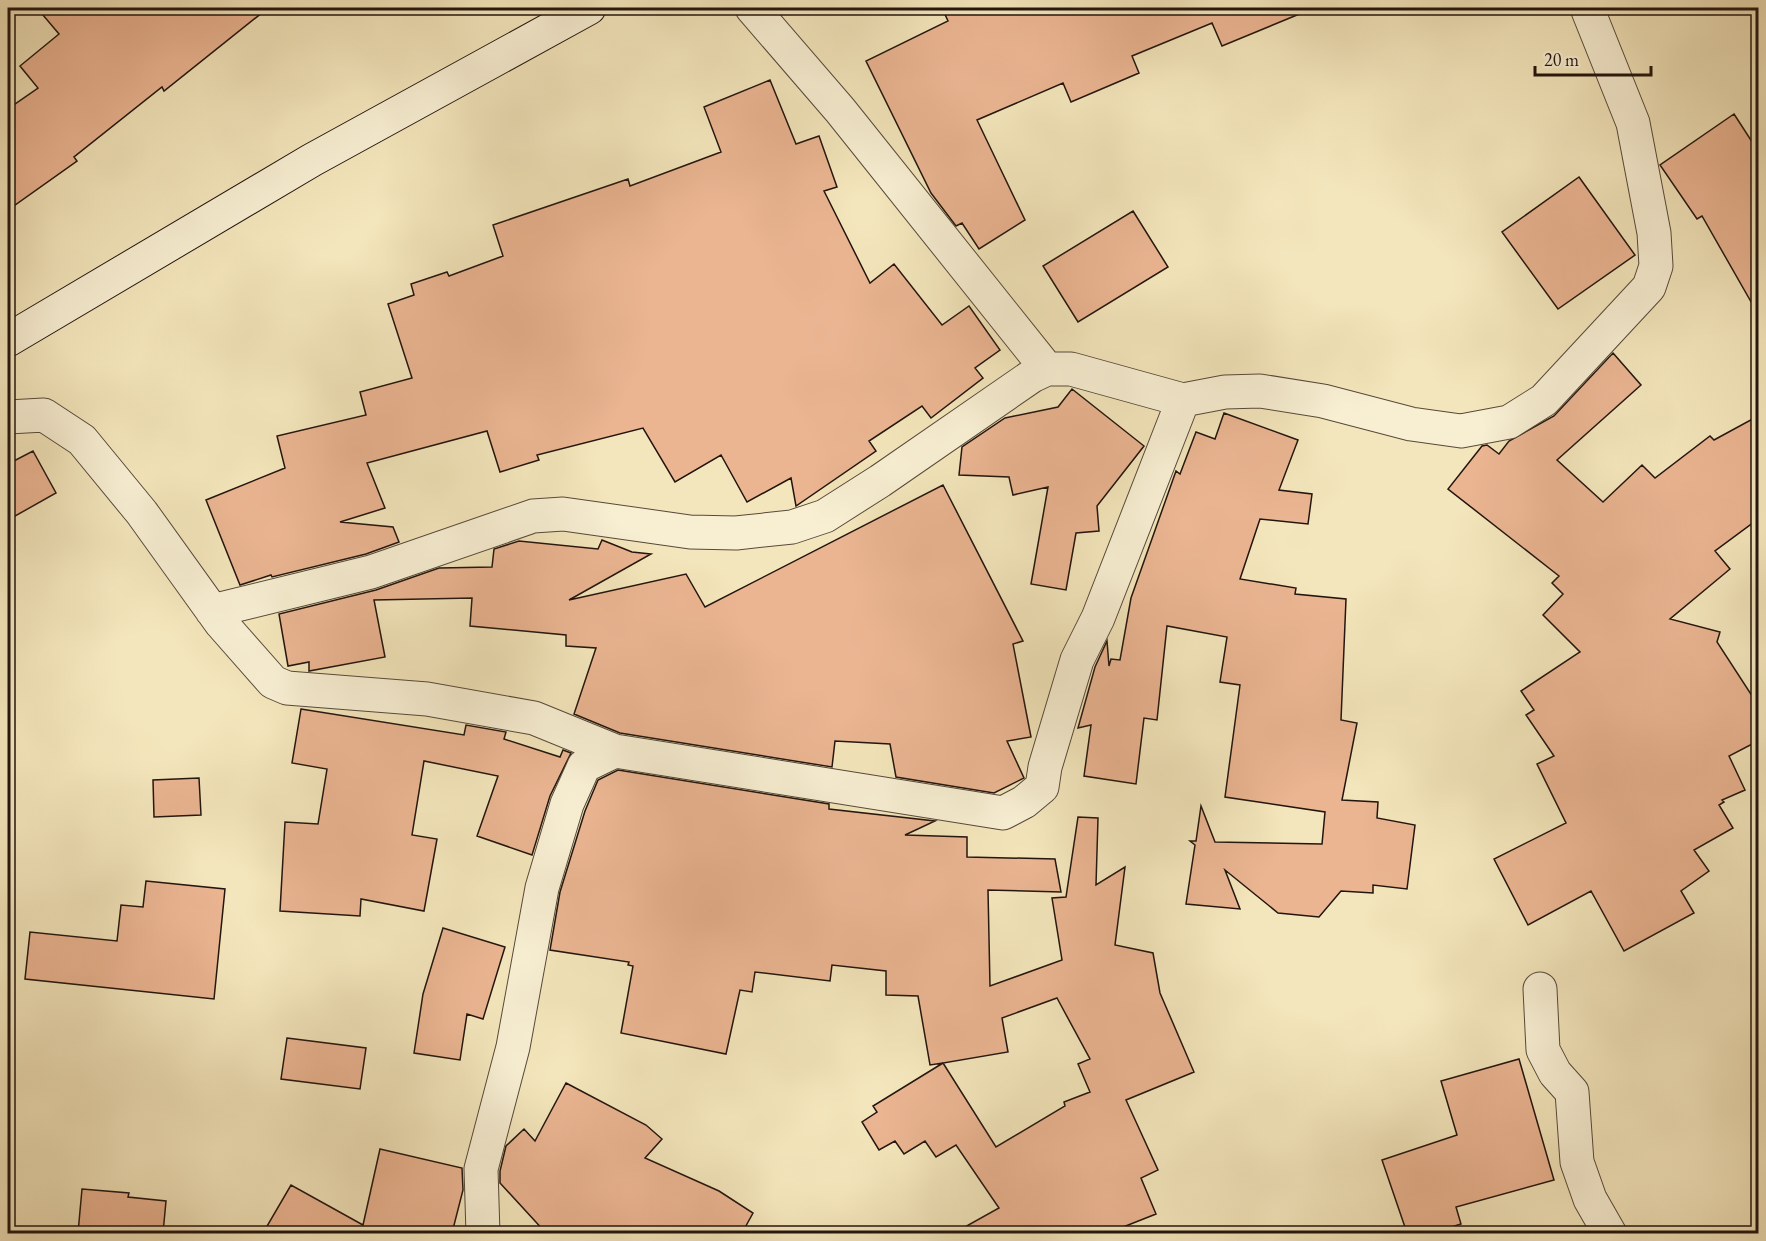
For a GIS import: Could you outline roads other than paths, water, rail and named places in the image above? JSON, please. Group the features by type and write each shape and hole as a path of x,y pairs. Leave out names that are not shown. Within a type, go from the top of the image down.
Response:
{"street":[{"path":"8,340 312,160 589,8"},
{"path":"752,8 840,110 1047,369"},
{"path":"212,611 371,572 533,516 563,514 690,532 736,533 792,527 825,516 880,482 1032,376 1047,369 1071,369 1183,400 1225,392 1260,391 1323,401 1411,424 1461,431 1509,422 1544,400 1649,287 1656,267 1654,233 1634,123 1587,8"},
{"path":"8,417 44,415 82,440 142,513 212,611 273,682 287,688 427,699 534,718 615,751 1003,813 1024,802 1042,787 1045,767 1077,660 1098,618 1183,400"},
{"path":"483,1233 482,1169 513,1047 542,888 567,804 584,766 615,751"},
{"path":"1540,989 1543,1050 1555,1073 1572,1092 1577,1162 1590,1199 1610,1233"}]}
